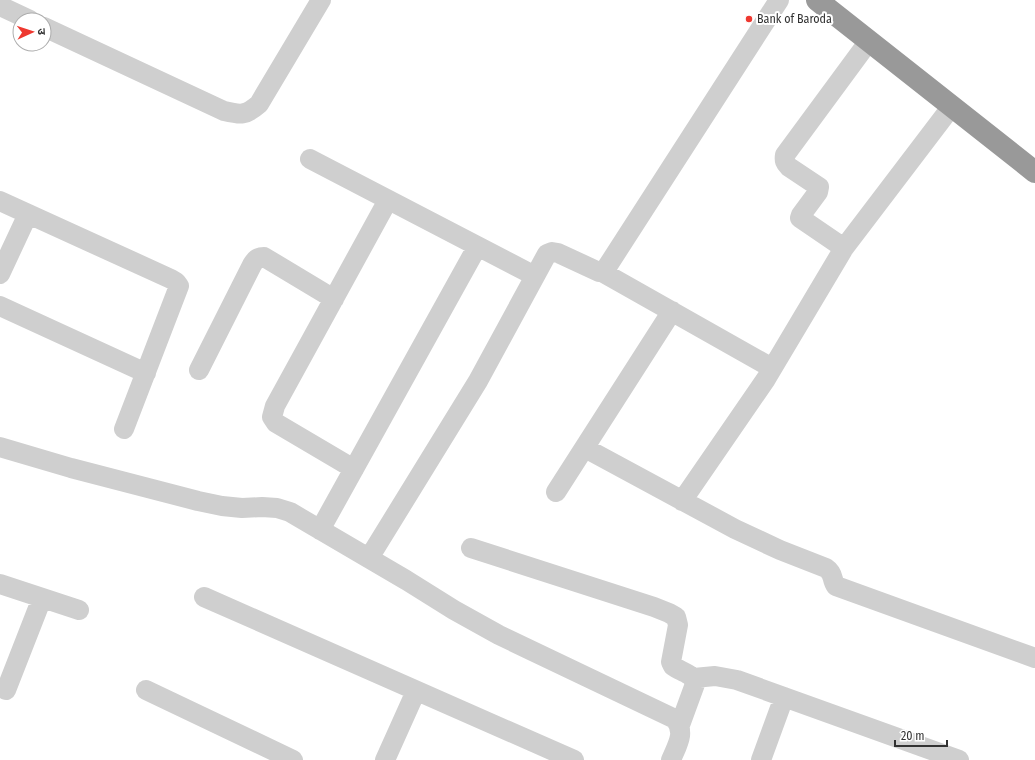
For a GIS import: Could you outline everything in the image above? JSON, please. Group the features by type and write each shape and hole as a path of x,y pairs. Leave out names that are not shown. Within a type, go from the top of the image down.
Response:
{"highway":[{"path":"817,0 1035,172"}],"street":[{"path":"52,31 224,111 239,115 249,112 259,104 321,0"},
{"path":"602,272 605,270 779,0"},
{"path":"0,6 13,12"},
{"path":"844,248 800,218 818,192 819,187 785,164 784,160 785,155 869,41"},
{"path":"682,501 772,368 844,248 952,106"},
{"path":"310,159 535,276"},
{"path":"354,469 276,423 272,417 275,406 388,200"},
{"path":"0,201 176,282 179,286 124,429"},
{"path":"0,274 28,214"},
{"path":"320,530 478,247"},
{"path":"369,558 478,381 546,254 552,252 558,253 602,272 772,368"},
{"path":"199,370 252,265 259,257 264,257 334,299"},
{"path":"0,306 146,373"},
{"path":"556,492 672,311"},
{"path":"585,448 735,529 780,550 826,568 832,573 834,584 836,586 1035,658"},
{"path":"1,452 222,506 242,508 277,508 290,512 454,610 499,635 675,719 680,726 681,732 671,760"},
{"path":"471,548 670,613 676,617 678,625 672,662 673,666 690,674 694,678 695,684 680,726"},
{"path":"0,584 78,610"},
{"path":"204,597 416,691 541,754 574,760"},
{"path":"6,690 42,598"},
{"path":"694,678 715,676 737,680 959,760"},
{"path":"146,690 293,760"},
{"path":"385,760 416,691"},
{"path":"761,760 784,697"}],"place":[{"name":"Bank of Baroda","path":"749,19"}]}
